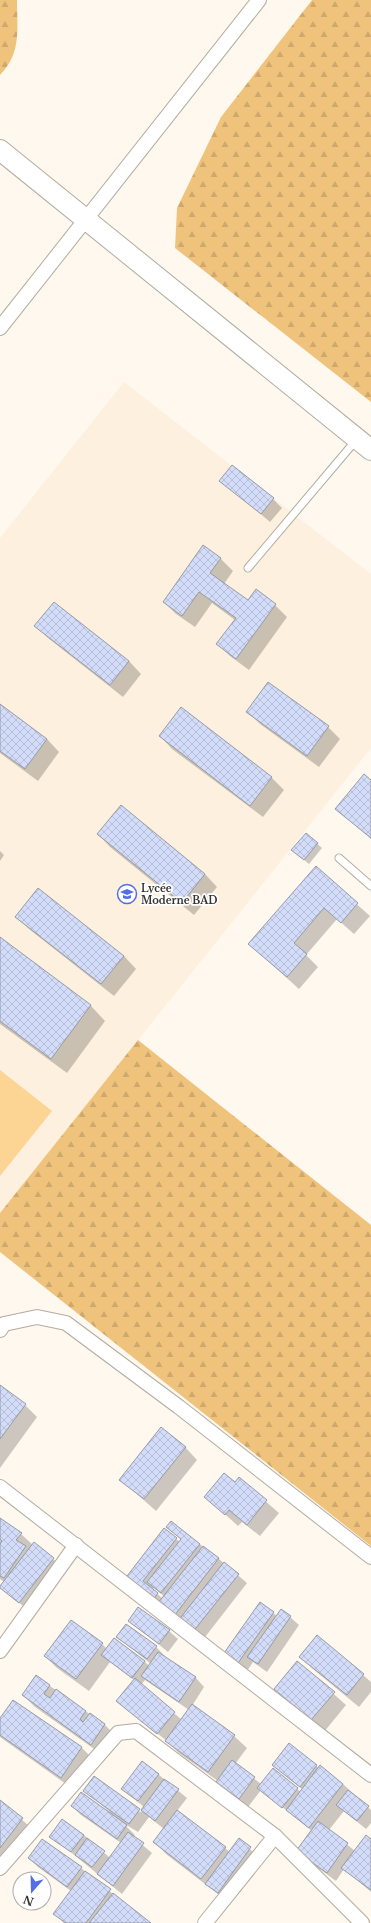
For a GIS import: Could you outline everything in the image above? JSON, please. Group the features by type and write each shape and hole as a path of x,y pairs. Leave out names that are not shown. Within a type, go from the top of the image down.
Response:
{"street":[{"path":"0,328 259,0"},
{"path":"0,150 364,444"},
{"path":"0,1330 4,1324 37,1317 66,1323 179,1407 371,1557"},
{"path":"0,1487 371,1775"},
{"path":"0,1651 76,1545"},
{"path":"0,1868 118,1733 136,1731 275,1836 362,1923"},
{"path":"206,1923 275,1836"}],"lane":[{"path":"248,568 364,444"},
{"path":"339,858 371,886"}],"shaded area":[{"name":"Lycée Moderne BAD","path":"124,382 371,574 371,748 0,1213 0,538"},
{"path":"0,1070 52,1111 0,1176"}],"green space":[{"path":"0,0 17,0 17,40 12,58 0,75"},
{"path":"312,0 371,0 371,402 175,248 177,208 221,117"},
{"path":"138,1040 371,1225 371,1546 0,1252 0,1213"}],"building":[{"path":"232,465 274,498 261,514 219,481"},
{"path":"203,545 221,558 210,573 248,600 256,589 276,604 236,659 216,644 236,618 199,592 182,616 163,602"},
{"path":"54,602 129,661 110,685 34,626"},
{"path":"268,682 329,726 307,756 246,712"},
{"path":"0,704 47,739 25,769 0,751"},
{"path":"181,707 272,777 250,806 159,736"},
{"path":"364,774 371,780 371,838 335,809"},
{"path":"121,805 205,874 182,903 97,834"},
{"path":"306,833 318,843 304,860 291,850"},
{"path":"316,866 358,903 341,923 324,908 294,943 307,954 287,977 248,944"},
{"path":"38,888 124,956 101,984 15,917"},
{"path":"0,937 91,1005 51,1059 0,1021"},
{"path":"0,1385 26,1404 0,1439"},
{"path":"161,1427 186,1447 144,1499 119,1480"},
{"path":"224,1473 235,1482 239,1477 267,1500 247,1525 229,1510 225,1515 204,1497"},
{"path":"0,1518 22,1533 16,1540 26,1546 4,1578 0,1576 0,1544 2,1541 0,1539"},
{"path":"171,1521 200,1544 161,1593 147,1582 181,1539 166,1527"},
{"path":"164,1528 177,1538 143,1581 158,1593 152,1601 124,1580"},
{"path":"34,1542 54,1558 19,1603 0,1588 0,1586"},
{"path":"203,1546 219,1558 174,1616 158,1603"},
{"path":"224,1562 239,1574 192,1633 178,1621"},
{"path":"260,1602 274,1612 238,1663 224,1653"},
{"path":"138,1607 170,1630 159,1644 128,1621"},
{"path":"281,1609 291,1616 258,1664 247,1657"},
{"path":"71,1620 103,1643 76,1679 44,1656"},
{"path":"126,1624 157,1646 147,1659 116,1637"},
{"path":"317,1635 364,1674 347,1695 299,1657"},
{"path":"114,1638 145,1661 132,1678 101,1655"},
{"path":"158,1652 196,1677 179,1702 141,1676"},
{"path":"297,1661 335,1692 311,1720 274,1689"},
{"path":"36,1675 50,1685 44,1694 50,1698 56,1689 86,1711 80,1719 83,1722 90,1713 105,1724 91,1745 22,1695"},
{"path":"135,1678 175,1712 157,1734 116,1701"},
{"path":"13,1700 82,1747 61,1778 0,1735 0,1718"},
{"path":"192,1704 235,1735 208,1772 165,1741"},
{"path":"289,1743 317,1765 300,1787 272,1765"},
{"path":"232,1760 255,1777 239,1799 216,1782"},
{"path":"142,1761 159,1774 138,1801 121,1789"},
{"path":"320,1765 343,1784 309,1828 286,1810"},
{"path":"273,1768 298,1788 282,1808 257,1788"},
{"path":"94,1776 140,1809 129,1824 83,1791"},
{"path":"164,1779 179,1789 155,1821 141,1810"},
{"path":"348,1790 369,1806 357,1821 336,1805"},
{"path":"81,1792 127,1825 117,1839 71,1806"},
{"path":"0,1800 23,1818 0,1848"},
{"path":"177,1810 226,1847 201,1879 153,1842"},
{"path":"62,1819 84,1835 71,1852 49,1837"},
{"path":"318,1821 348,1843 327,1873 296,1851"},
{"path":"128,1832 144,1843 113,1886 97,1874"},
{"path":"366,1835 371,1839 371,1890 341,1868"},
{"path":"87,1838 105,1851 92,1867 75,1855"},
{"path":"239,1838 251,1847 218,1893 205,1884"},
{"path":"42,1839 82,1867 67,1887 52,1876 52,1871 45,1871 28,1858"},
{"path":"85,1871 111,1889 86,1923 66,1923 53,1914"},
{"path":"113,1893 151,1923 89,1923"}],"place":[{"name":"Lycée Moderne BAD","path":"127,894"}]}
